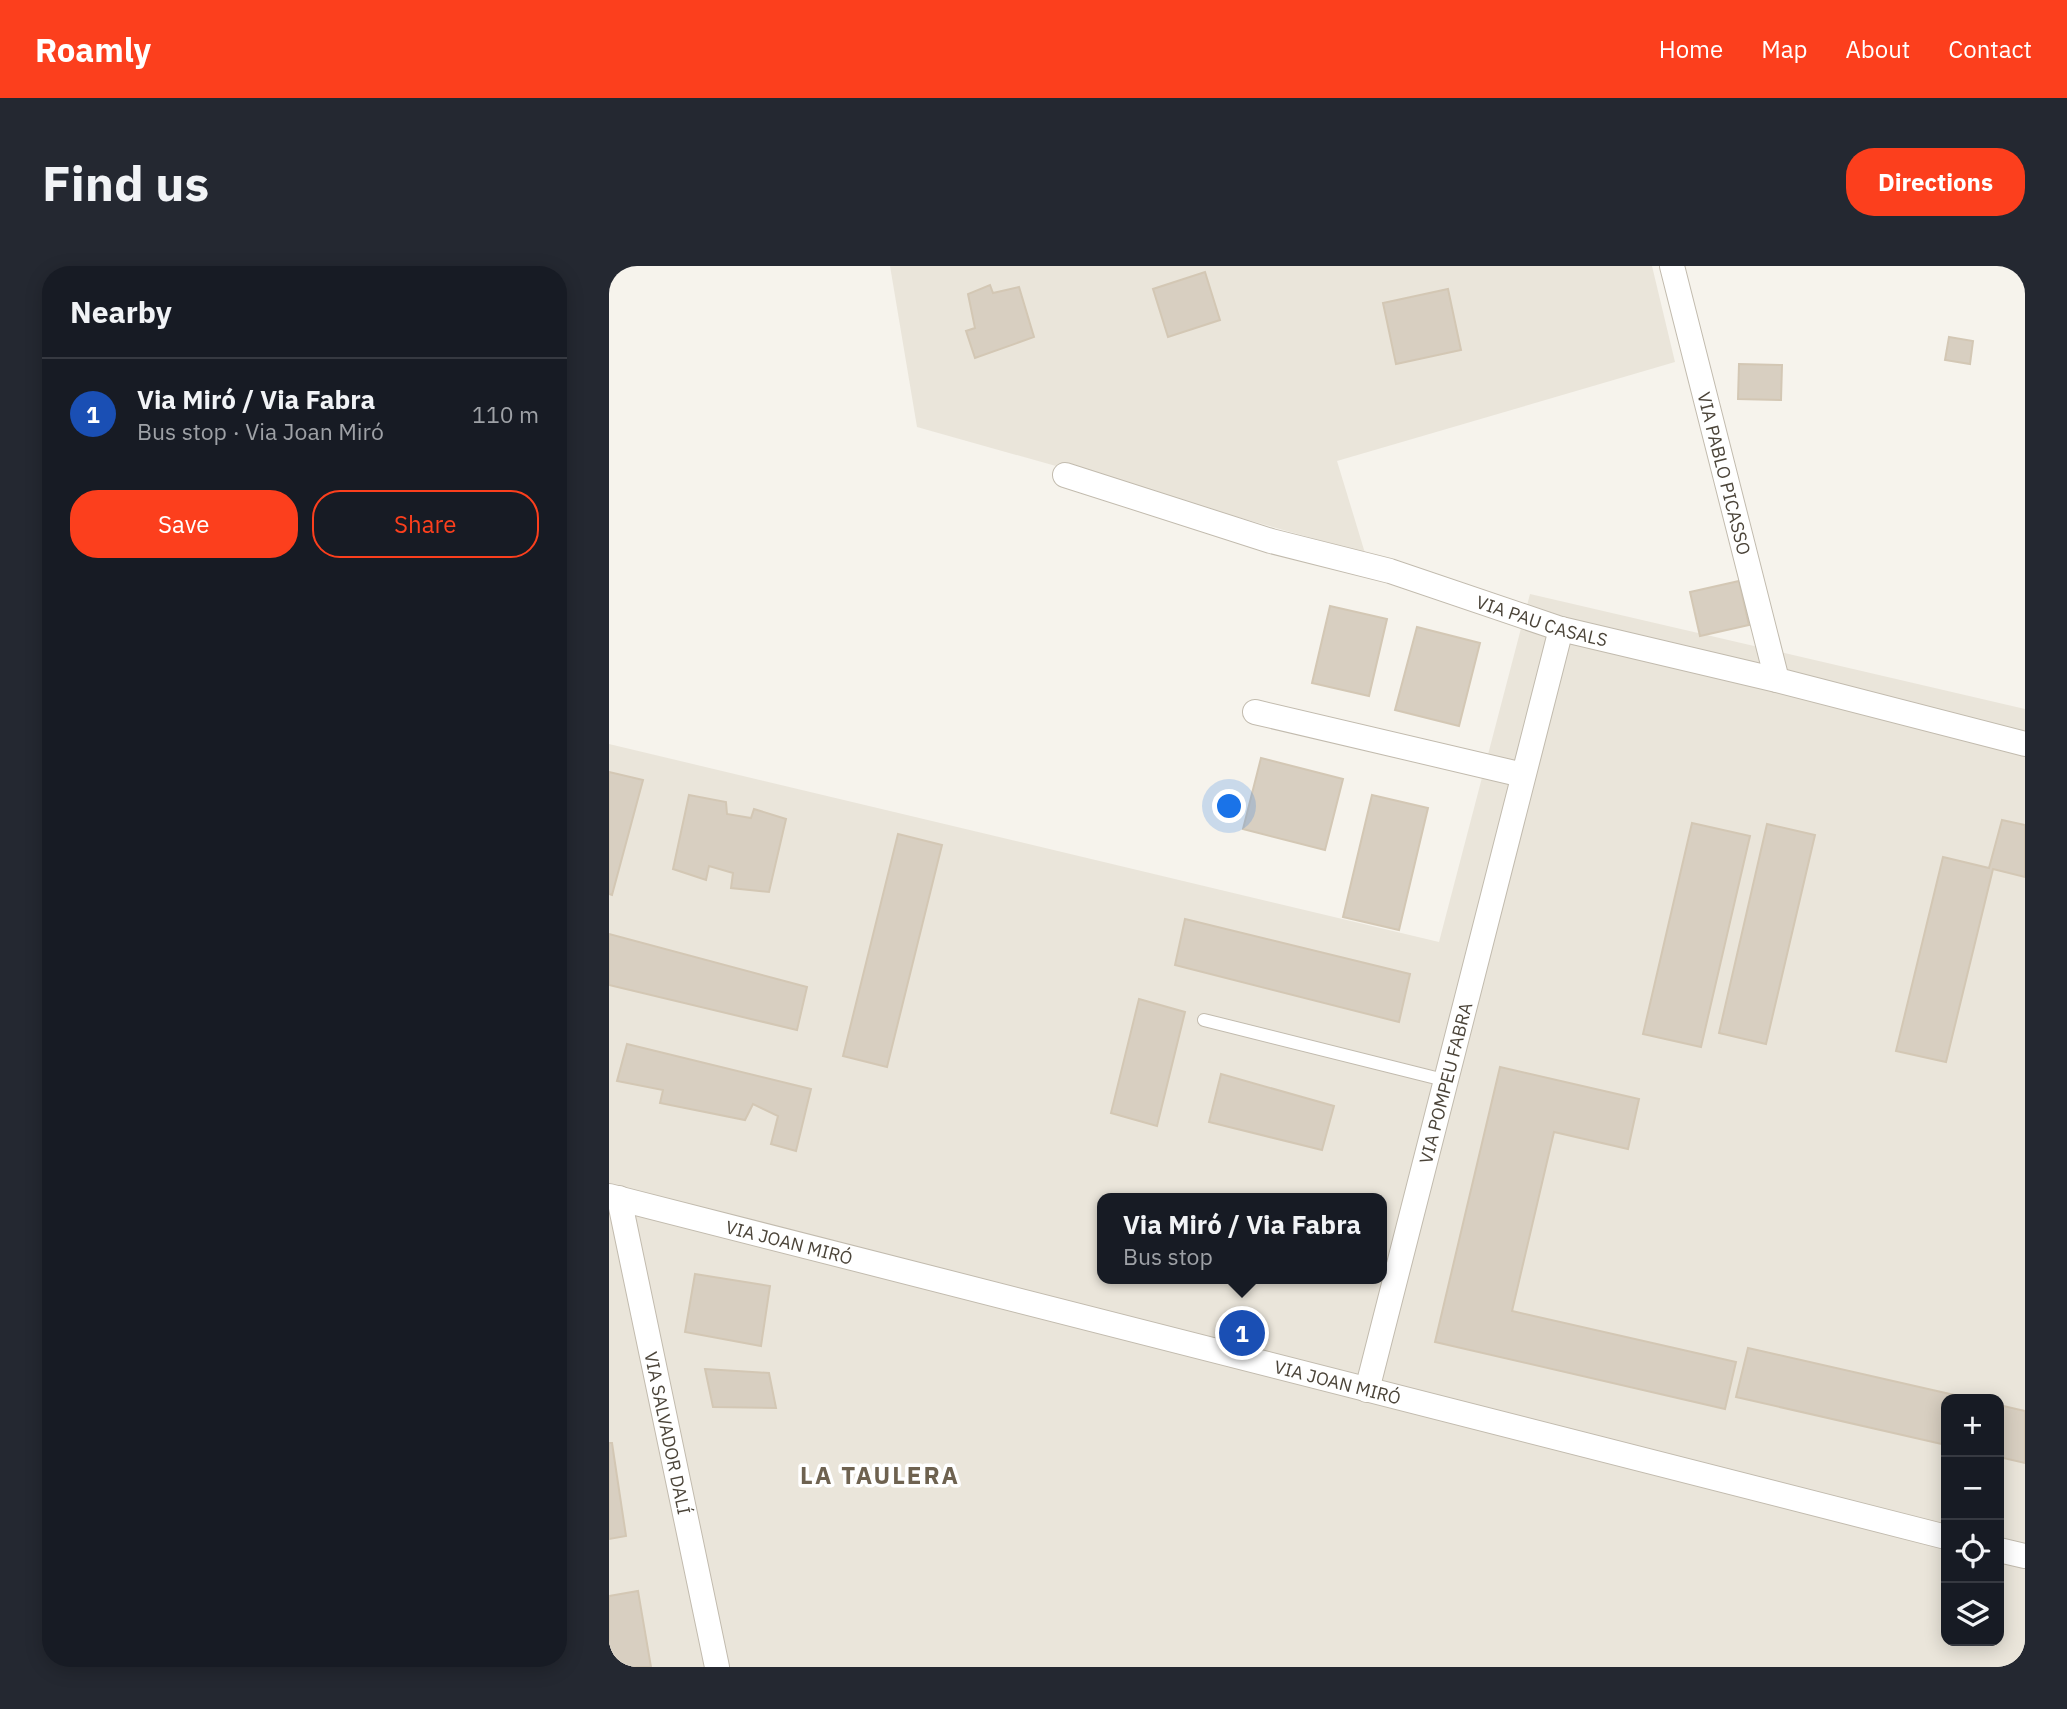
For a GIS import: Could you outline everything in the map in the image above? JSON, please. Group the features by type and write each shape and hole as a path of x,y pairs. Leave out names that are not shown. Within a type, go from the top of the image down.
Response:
{"street":[{"name":"VIA PABLO PICASSO","path":"1672,266 1777,680"},
{"name":"VIA PAU CASALS","path":"1065,475 1272,541 1390,571 1561,629 1777,680 2025,744"},
{"name":"VIA POMPEU FABRA","path":"1367,1391 1444,1080 1561,629"},
{"path":"1255,712 1523,775"},
{"name":"VIA JOAN MIRÓ","path":"614,1197 1941,1536"},
{"name":"VIA SALVADOR DALÍ","path":"614,1197 717,1667"},
{"path":"2004,1551 2025,1556"}],"lane":[{"path":"1204,1020 1444,1080"}],"shaded area":[{"path":"890,266 1652,266 1675,362 1337,461 1365,553 917,427"},
{"path":"1530,594 2025,709 2025,1667 609,1667 609,744 1439,942"}],"building":[{"path":"1205,272 1220,320 1168,337 1153,289"},
{"path":"990,285 993,293 1019,287 1034,337 975,358 966,331 975,328 968,294"},
{"path":"1448,289 1461,350 1396,364 1383,303"},
{"path":"1949,337 1973,341 1970,364 1945,360"},
{"path":"1739,364 1782,365 1781,400 1738,399"},
{"path":"1739,581 1749,625 1700,636 1690,592"},
{"path":"1330,606 1387,619 1369,696 1312,683"},
{"path":"1417,627 1480,643 1459,726 1395,710"},
{"path":"1261,758 1343,779 1325,850 1243,829"},
{"path":"609,772 643,780 612,895 609,894"},
{"path":"689,795 726,802 727,814 751,818 754,809 786,819 769,892 731,888 733,873 709,866 706,880 673,869"},
{"path":"1372,795 1428,808 1399,930 1343,917"},
{"path":"2002,820 2025,825 2025,877 1993,869 1946,1062 1896,1051 1943,857 1989,868"},
{"path":"1692,823 1750,836 1701,1047 1643,1034"},
{"path":"1767,824 1815,835 1766,1044 1719,1033"},
{"path":"898,834 942,845 887,1067 843,1056"},
{"path":"1185,919 1410,974 1399,1022 1175,965"},
{"path":"609,934 807,987 797,1030 609,985"},
{"path":"1139,999 1185,1012 1157,1126 1111,1113"},
{"path":"627,1044 811,1089 796,1151 771,1144 778,1116 753,1104 745,1120 660,1103 663,1090 617,1081"},
{"path":"1500,1067 1639,1099 1628,1149 1554,1132 1512,1311 1736,1362 1725,1409 1435,1342"},
{"path":"1221,1074 1334,1106 1322,1150 1209,1122"},
{"path":"695,1274 770,1286 761,1346 685,1332"},
{"path":"1748,1348 1950,1394 1941,1394 1941,1444 1736,1397"},
{"path":"705,1369 769,1373 776,1408 713,1407"},
{"path":"2004,1406 2025,1411 2025,1463 2004,1458"},
{"path":"609,1443 612,1443 626,1536 609,1539"},
{"path":"638,1591 651,1667 609,1667 609,1596"}],"place":[{"name":"Via Miró / Via Fabra","path":"1242,1333"}],"district":[{"name":"LA TAULERA","path":"880,1475"}]}
